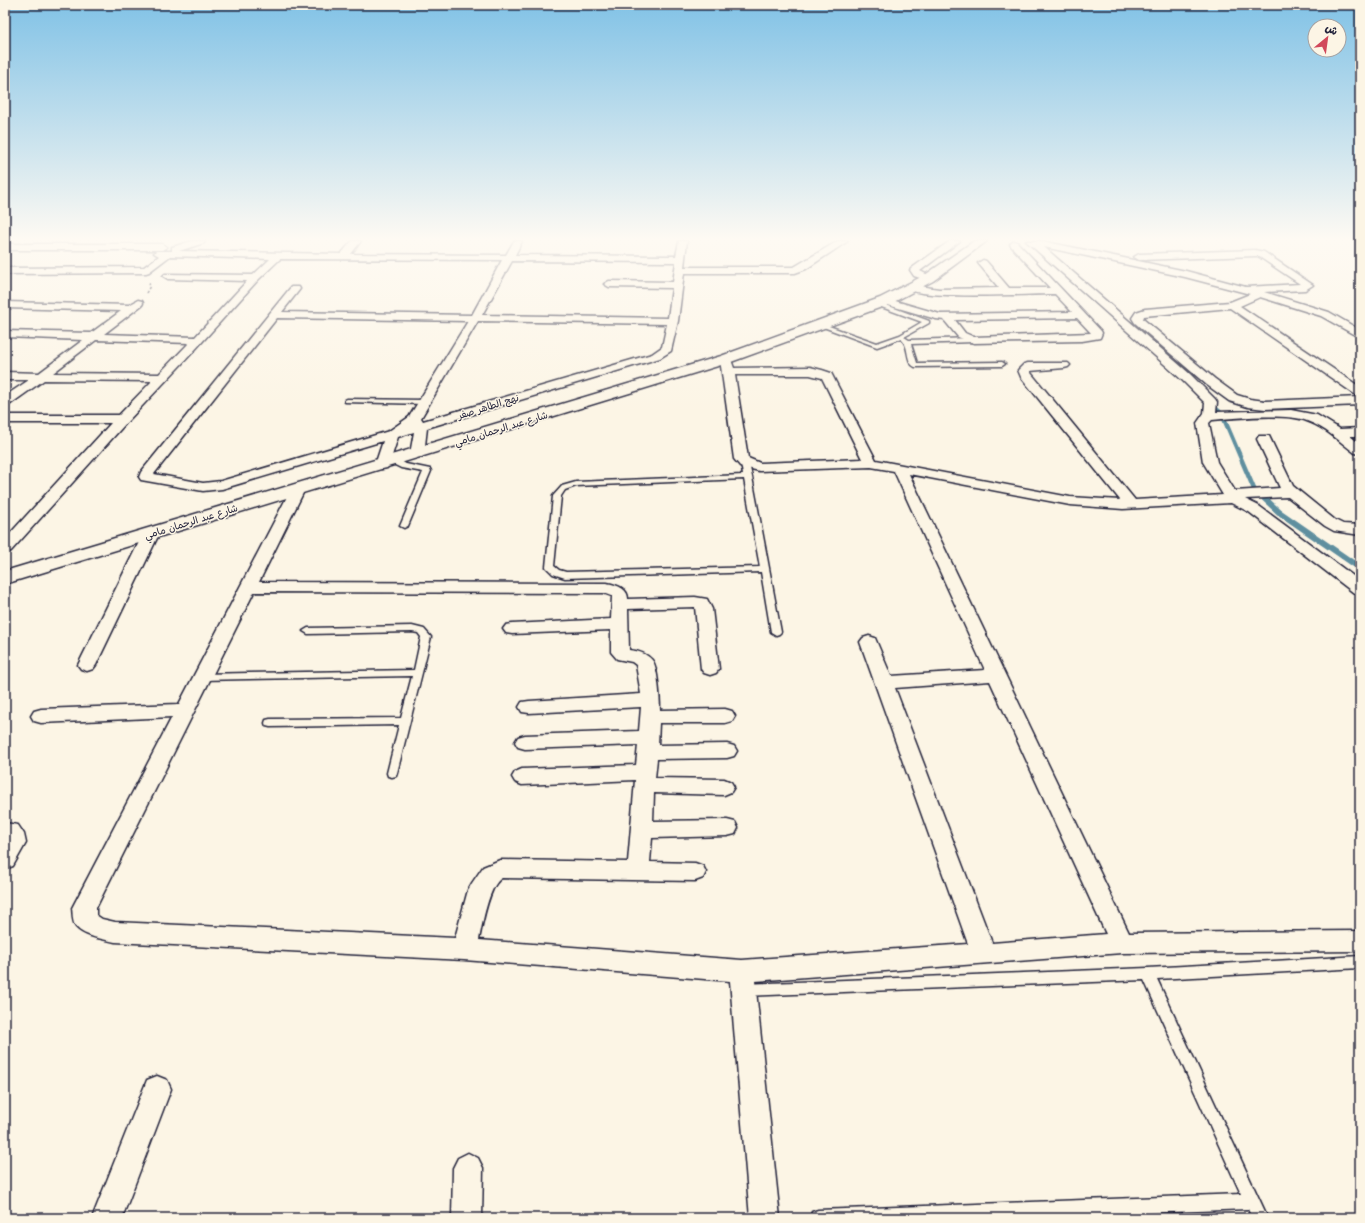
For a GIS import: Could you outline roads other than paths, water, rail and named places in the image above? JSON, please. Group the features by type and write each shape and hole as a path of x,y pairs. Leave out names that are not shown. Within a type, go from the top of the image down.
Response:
{"street":[{"path":"5,548 122,419 237,298"},
{"path":"287,298 146,475 149,478 202,487 222,485 392,435 418,423"},
{"path":"417,454 418,423 425,402 486,298"},
{"name":"نهج الطاهر صفر","path":"418,423 656,356 667,349 673,321 676,298"},
{"name":"شارع عبد الرحمان مامي","path":"5,578 298,489 727,365 821,325 890,298"},
{"path":"948,318 960,335 974,340 1082,338 1096,336 1097,333 1064,298"},
{"path":"1096,298 1211,402 1208,416 1203,423 1210,462 1231,497 1254,509 1360,589"},
{"path":"1250,298 1232,305 1145,312 1140,314 1137,318 1142,324 1206,378 1233,398 1248,403 1265,406 1360,401"},
{"path":"1273,298 1325,314 1360,335"},
{"path":"881,302 934,316 948,318 1079,315"},
{"path":"5,305 135,306 5,402"},
{"path":"1232,305 1360,392"},
{"path":"275,315 673,321"},
{"path":"5,334 198,340"},
{"path":"871,463 828,376 810,371 727,365 741,459 745,463 759,468 871,463 1070,501 1096,504 1131,504 1291,492"},
{"path":"1064,365 1028,366 1024,370 1025,374 1131,504"},
{"path":"5,376 162,378"},
{"path":"1208,416 1296,414 1311,417 1336,432 1360,450"},
{"path":"5,419 122,419"},
{"path":"1336,432 1360,432"},
{"path":"388,463 392,435"},
{"path":"1264,439 1282,480 1291,492 1330,523 1339,528 1360,530"},
{"path":"899,468 1122,943"},
{"path":"298,489 84,908 85,920 96,927 116,932 464,949 744,981 984,954 1122,943 1360,941"},
{"path":"87,665 151,534"},
{"path":"248,587 607,588 620,594 620,652 623,655 637,657 645,663 651,709 638,872"},
{"path":"620,604 701,603 704,609 710,669"},
{"path":"512,629 621,624"},
{"path":"869,642 984,954"},
{"path":"884,683 996,675"},
{"path":"530,707 651,709 725,716"},
{"path":"41,716 184,710"},
{"path":"525,742 647,762 724,787"},
{"path":"522,777 727,751"},
{"path":"641,830 727,828"},
{"path":"5,832 10,831 13,834 15,843 5,860"},
{"path":"464,949 480,890 491,873 500,869 695,872"},
{"path":"744,981 765,1218"},
{"path":"107,1218 157,1089"},
{"path":"467,1218 468,1168"}],"lane":[{"path":"821,325 877,346 902,336 927,322 881,302"},
{"path":"902,336 908,342 912,363 915,365 1002,364"},
{"path":"908,342 974,340"},
{"path":"347,401 425,402"},
{"path":"388,463 427,471 404,526"},
{"path":"745,463 776,632"},
{"path":"748,477 576,484 565,486 560,490 557,496 550,568 565,575 764,569"},
{"path":"308,631 412,629 421,632 426,637 392,773"},
{"path":"201,677 418,673"},
{"path":"270,723 405,721"},
{"path":"744,981 1148,974 1360,962"},
{"path":"1148,974 1260,1218"},
{"path":"818,1218 1253,1201"}],"waterway":[{"path":"1211,404 1222,414 1254,489 1265,499"},
{"path":"1264,498 1279,512 1360,568"}]}
